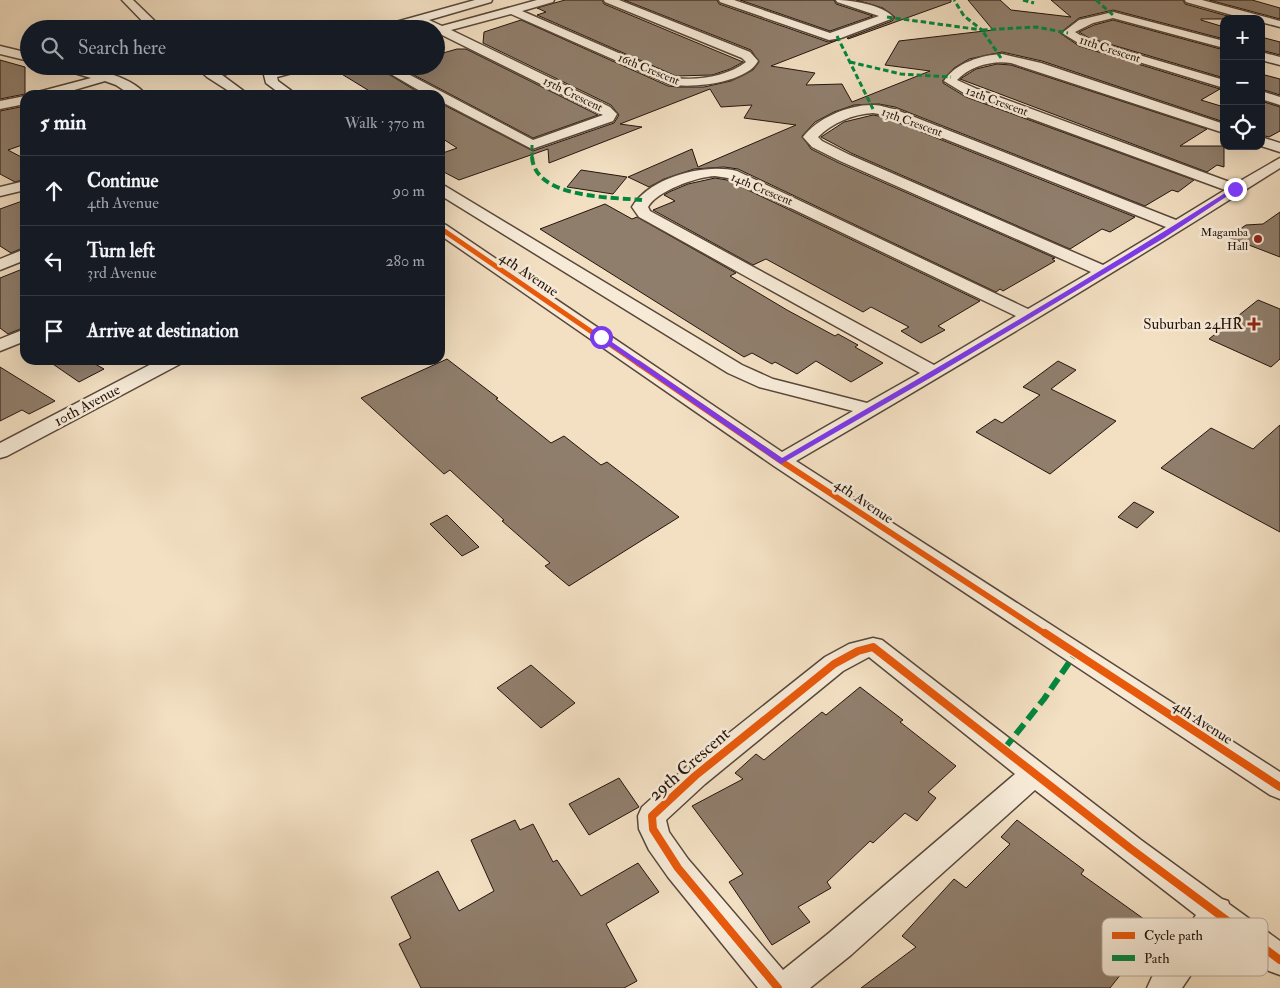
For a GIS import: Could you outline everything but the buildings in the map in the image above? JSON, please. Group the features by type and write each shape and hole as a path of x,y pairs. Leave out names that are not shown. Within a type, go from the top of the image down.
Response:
{"street":[{"path":"127,0 148,20"},
{"path":"415,20 488,0"},
{"path":"445,28 549,0"},
{"name":"16th Crescent","path":"514,11 673,81 697,83 742,70 750,65 752,60 746,55 609,0"},
{"path":"724,0 829,37 887,17 842,0"},
{"path":"1190,0 1246,15"},
{"name":"11th Crescent","path":"1220,44 1113,15 1098,17 1072,29 1068,33 1084,42 1220,83"},
{"path":"1265,20 1280,24"},
{"name":"15th Crescent","path":"445,33 606,110 610,114 608,118 532,145 445,99"},
{"path":"0,50 20,55"},
{"path":"1265,57 1280,61"},
{"name":"12th Crescent","path":"1220,128 1037,66 1008,59 1000,58 981,62 954,73 950,81 972,92 1235,189"},
{"path":"99,75 120,82 132,90"},
{"path":"213,75 236,90"},
{"path":"267,75 272,83 283,90"},
{"name":"15th Crescent","path":"400,75 428,90"},
{"path":"61,90 107,77"},
{"path":"1265,97 1280,101"},
{"path":"0,105 20,101"},
{"name":"13th Crescent","path":"1104,271 845,158 817,144 810,137 817,129 857,111 873,109 889,112 1178,226"},
{"path":"1265,143 1280,148"},
{"path":"781,461 934,373 1178,226 1280,162"},
{"name":"14th Crescent","path":"934,373 644,214 640,207 642,200 660,190 705,173 732,174 1028,316"},
{"path":"0,192 20,186"},
{"path":"445,192 735,369 766,383 870,410"},
{"name":"4th Avenue","path":"445,234 781,461 1280,786"},
{"path":"0,265 20,256"},
{"path":"0,346 20,336"},
{"name":"10th Avenue","path":"0,451 163,365"},
{"name":"29th Crescent","path":"778,988 678,868 659,842 653,829 652,816 696,776 834,664 858,651 873,647 1034,774"},
{"path":"785,988 840,944 1034,774 1130,849 1226,918"},
{"path":"1212,918 1217,911"},
{"path":"1268,951 1280,960"},
{"path":"1163,988 1171,976"}],"marked path":[{"path":"887,17 982,30 964,16 954,0"},
{"path":"1023,0 1034,3"},
{"path":"1096,0 1113,15"},
{"path":"1001,58 982,30 1036,27 1068,33"},
{"path":"837,36 873,109"},
{"path":"850,62 901,74 951,77"},
{"path":"532,145 533,165 541,176 552,185 581,194 642,200"},
{"path":"1004,749 1044,699 1075,654"}],"cycle path":[{"path":"445,231 781,461 1280,787"},
{"path":"778,988 678,868 659,841 653,829 652,816 695,776 834,664 858,651 873,647 1131,849 1224,918"},
{"path":"1268,951 1280,960"}],"place":[{"name":"Magamba Hall","path":"1258,239"},
{"name":"Suburban 24HR","path":"1254,324"}],"route":[{"path":"601,337 781,461 934,373 1162,236 1235,189"}]}
